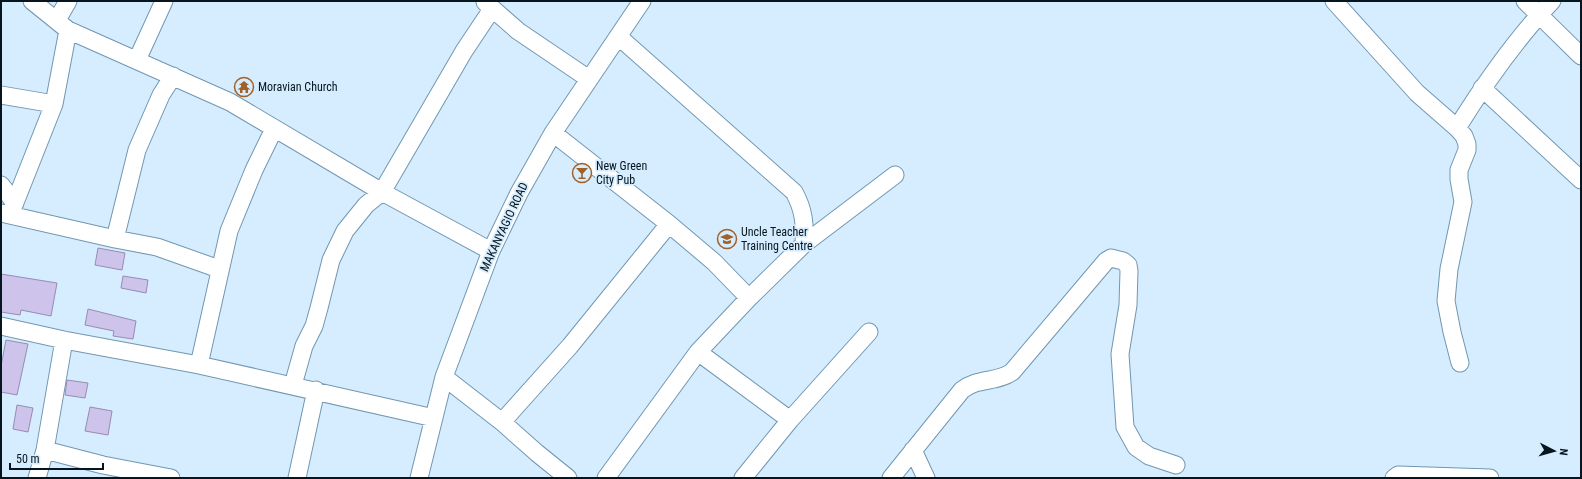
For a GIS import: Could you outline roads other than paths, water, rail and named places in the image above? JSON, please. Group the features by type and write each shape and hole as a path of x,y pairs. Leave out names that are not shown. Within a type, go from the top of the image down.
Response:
{"street":[{"path":"32,1 62,25 86,39 137,60 230,102 382,192 491,250"},
{"path":"9,210 54,104 62,57 62,25 68,1"},
{"path":"137,60 164,1"},
{"name":"MAKANYAGIO ROAD","path":"419,478 444,377 491,250 519,193 553,133 642,1"},
{"path":"1334,1 1417,92 1464,136 1467,150 1459,170 1463,202 1449,270 1446,301 1460,363"},
{"path":"1526,1 1538,16 1581,56"},
{"path":"1457,128 1482,88 1538,16 1552,1"},
{"path":"293,385 304,346 314,326 331,260 345,231 366,205 382,192 464,51 488,5 518,31 589,79"},
{"path":"619,37 794,192 801,206 805,221 804,244"},
{"path":"62,57 86,39"},
{"path":"114,239 137,150 161,95 173,76"},
{"path":"1482,88 1581,180"},
{"path":"1,95 54,104"},
{"path":"199,365 219,269 229,231 254,170 274,129"},
{"path":"553,133 669,224 714,262 749,298"},
{"path":"606,478 698,352 749,298 804,244 895,175"},
{"path":"1,185 9,210"},
{"path":"9,210 114,239 158,247 219,269"},
{"path":"502,422 570,346 669,224"},
{"path":"891,478 962,390 977,381 998,379 1012,372 1106,261 1111,258 1116,258 1128,265 1129,271 1128,305 1120,354 1125,427 1136,447 1149,456 1176,465"},
{"path":"1,326 64,340 199,365 316,390 434,418"},
{"path":"743,478 790,420 869,332"},
{"path":"37,478 45,450 64,340"},
{"path":"698,352 790,420"},
{"path":"444,377 502,422 568,478"},
{"path":"297,478 316,390"},
{"path":"45,450 152,476 171,478"},
{"path":"913,450 926,478"},
{"path":"1394,478 1398,475 1405,475 1490,478"}],"place":[{"name":"Moravian Church","path":"244,87"},
{"name":"New Green City Pub","path":"582,173"},
{"name":"Uncle Teacher Training Centre","path":"727,239"}]}
